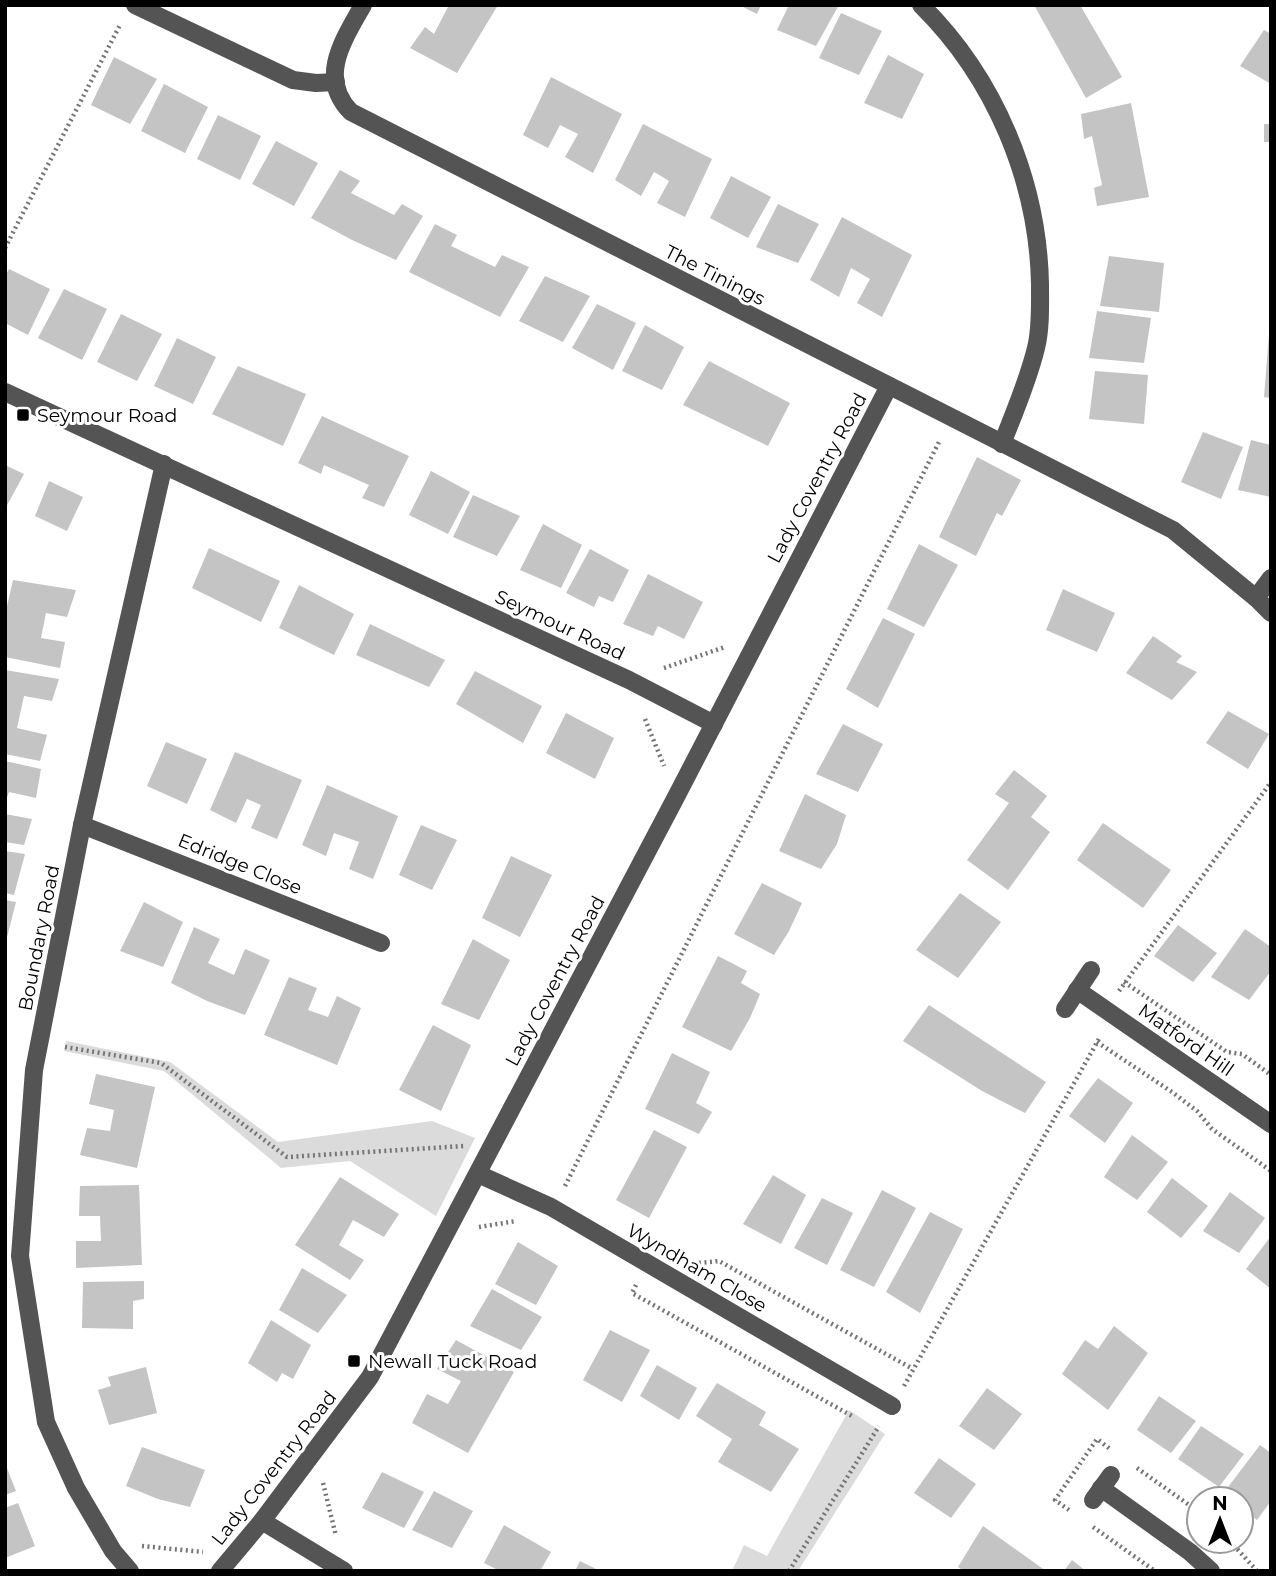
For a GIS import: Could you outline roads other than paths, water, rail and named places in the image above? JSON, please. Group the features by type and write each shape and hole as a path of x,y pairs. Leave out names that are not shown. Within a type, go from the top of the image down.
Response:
{"street":[{"path":"129,11 293,80 316,83 336,82 337,55 362,5"},
{"path":"921,5 954,41 997,109 1023,176 1033,220 1040,263 1037,346 1002,444"},
{"name":"The Tinings","path":"336,82 343,104 363,120 1173,530 1271,613"},
{"name":"Lady Coventry Road","path":"220,1571 262,1521 370,1377 676,797 888,386"},
{"name":"Seymour Road","path":"5,392 629,680 714,724"},
{"name":"Boundary Road","path":"130,1571 113,1551 76,1488 46,1422 20,1256 34,1070 82,825 164,464"},
{"path":"1256,598 1271,578"},
{"name":"Edridge Close","path":"82,825 381,943"},
{"path":"1065,1009 1091,970"},
{"name":"Matford Hill","path":"1077,990 1271,1124"},
{"name":"Wyndham Close","path":"478,1174 551,1207 892,1406"},
{"path":"1102,1488 1190,1552 1211,1571"},
{"path":"262,1521 337,1567"}],"place":[{"name":"Seymour Road","path":"23,415"},
{"name":"Newall Tuck Road","path":"354,1361"}]}
